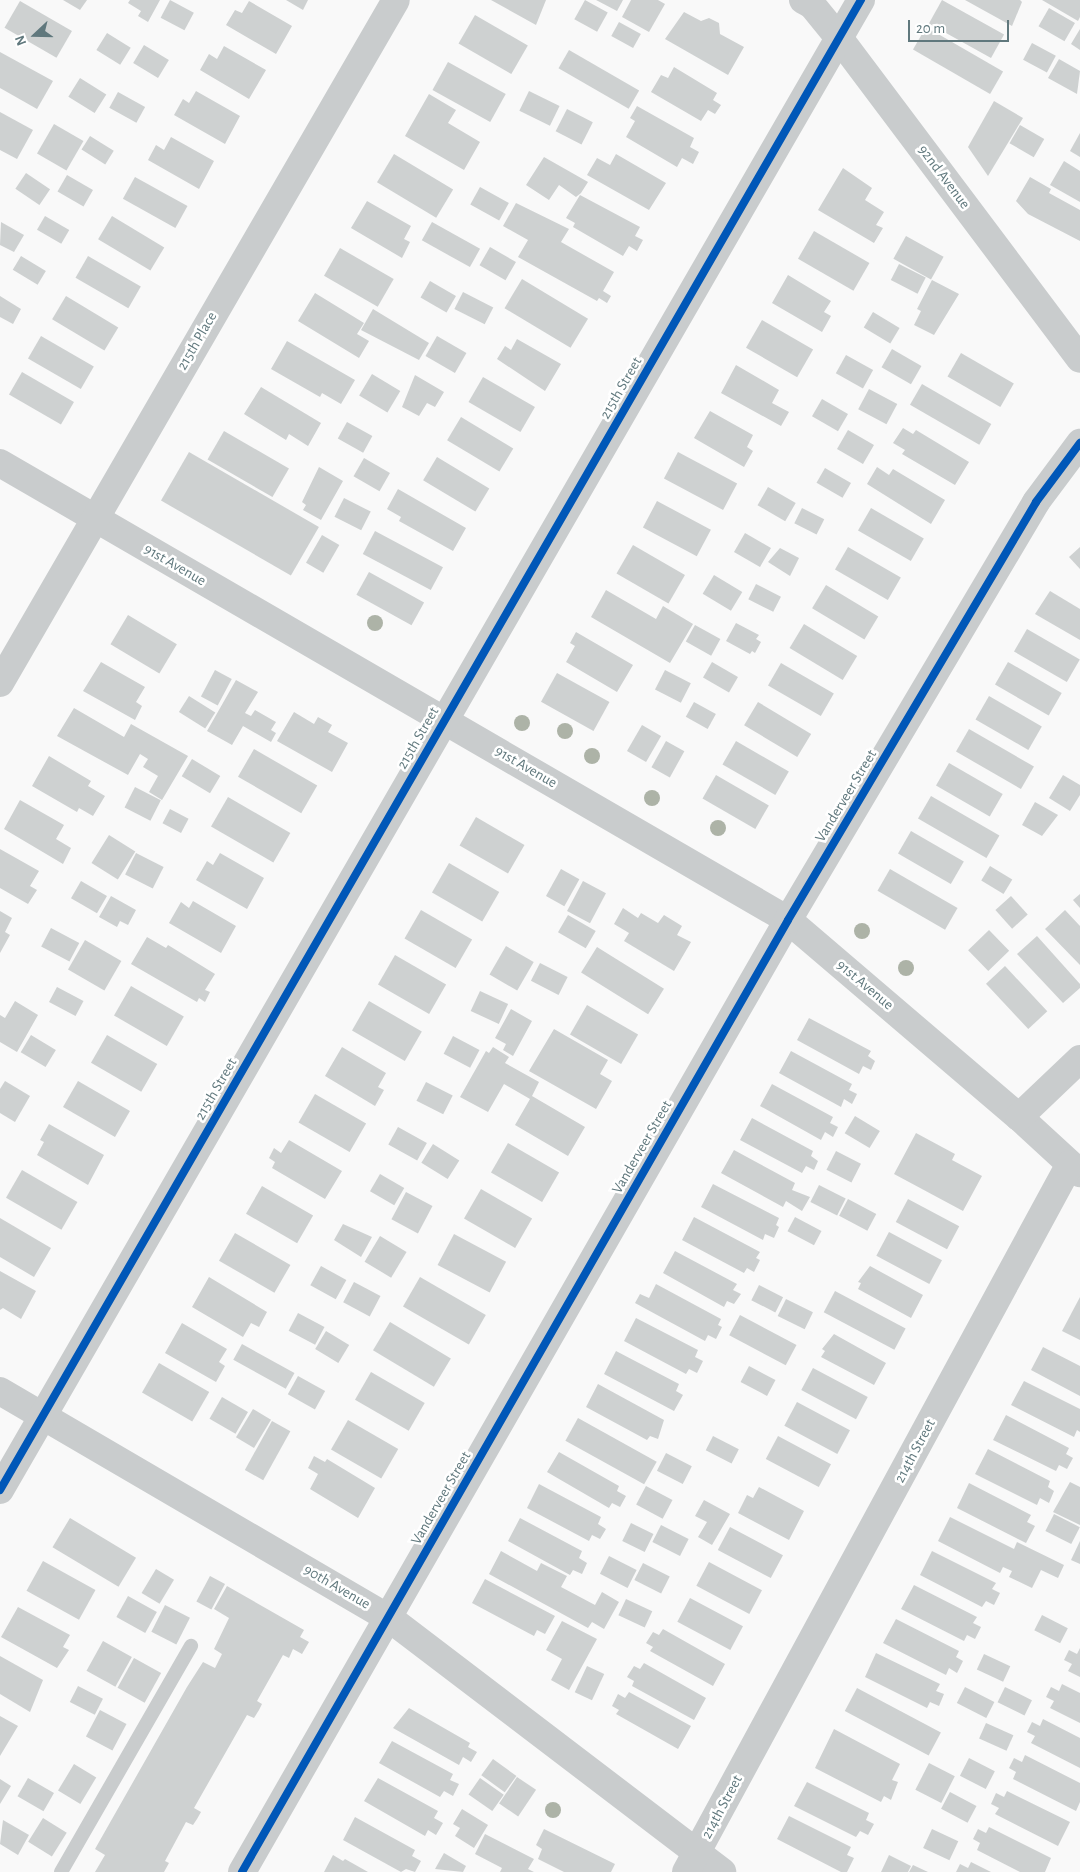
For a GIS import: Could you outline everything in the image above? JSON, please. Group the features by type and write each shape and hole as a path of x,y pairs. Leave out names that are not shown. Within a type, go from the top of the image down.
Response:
{"street":[{"name":"215th Place","path":"0,683 396,0"},
{"name":"92nd Avenue","path":"803,0 812,5 839,38 1080,359"},
{"name":"215th Street","path":"0,1490 861,0"},
{"name":"Vanderveer Street","path":"242,1872 788,920 1036,502 1080,443"},
{"name":"91st Avenue","path":"0,463 788,920 1019,1117"},
{"path":"1019,1117 1080,1060"},
{"name":"214th Street","path":"692,1862 1075,1169 1019,1117"},
{"name":"90th Avenue","path":"0,1391 389,1618 692,1862 722,1872"}],"lane":[{"path":"61,1872 191,1646"}],"building":[{"path":"63,0 87,0 80,10"},
{"path":"130,0 160,0 148,22 138,16 141,11 128,3"},
{"path":"170,0 194,13 184,30 161,18"},
{"path":"286,0 308,0 303,10"},
{"path":"491,0 546,0 536,25"},
{"path":"585,0 608,13 597,32 574,19"},
{"path":"596,0 623,0 617,11"},
{"path":"631,0 658,0 665,4 649,32 622,17"},
{"path":"942,0 1004,34 991,58 929,24"},
{"path":"965,0 1020,0 1022,2 1012,26"},
{"path":"1042,0 1080,0 1080,17 1078,21"},
{"path":"20,1 72,31 56,58 5,28"},
{"path":"249,1 292,26 276,54 226,25 235,10 242,13"},
{"path":"1049,8 1075,23 1064,41 1038,26"},
{"path":"684,12 701,21 709,18 719,23 720,34 744,47 728,75 665,39"},
{"path":"475,15 528,45 511,74 458,44"},
{"path":"619,22 641,34 633,48 611,36"},
{"path":"926,27 1003,72 990,94 913,50"},
{"path":"1080,29 1080,50 1071,44"},
{"path":"107,33 131,48 120,65 96,50"},
{"path":"1032,43 1056,56 1047,72 1023,60"},
{"path":"144,45 169,60 158,78 133,63"},
{"path":"224,46 266,70 249,99 200,70 209,54 217,59"},
{"path":"569,50 639,90 629,109 558,68"},
{"path":"0,52 53,81 37,109 0,88"},
{"path":"1059,59 1080,71 1077,94 1048,78"},
{"path":"448,62 506,94 490,122 432,90"},
{"path":"674,67 717,93 713,100 721,105 715,114 708,110 701,121 651,92 661,75 668,78"},
{"path":"80,78 106,94 95,113 68,97"},
{"path":"196,91 240,116 225,144 174,115 183,99 189,103"},
{"path":"529,91 560,106 550,126 519,111"},
{"path":"118,92 145,107 136,123 109,108"},
{"path":"429,94 456,110 448,123 480,142 464,170 405,136"},
{"path":"994,101 1023,118 988,176 968,147"},
{"path":"637,106 694,138 690,147 699,152 693,164 682,158 677,167 626,137 635,121 630,118"},
{"path":"567,109 593,122 581,144 556,131"},
{"path":"0,112 33,130 17,159 0,150"},
{"path":"54,124 83,141 66,170 37,153"},
{"path":"1020,125 1044,139 1034,157 1010,143"},
{"path":"1080,133 1080,157 1070,151"},
{"path":"90,136 114,151 105,164 82,150"},
{"path":"171,137 214,161 199,189 148,160 156,145 164,150"},
{"path":"394,154 453,190 436,218 377,182"},
{"path":"616,154 666,183 649,210 587,175 597,158 610,165"},
{"path":"544,157 588,182 581,193 576,197 559,185 549,200 526,185"},
{"path":"1064,161 1080,171 1080,202 1050,185"},
{"path":"843,168 872,188 865,200 884,212 876,225 883,228 874,243 818,210"},
{"path":"26,173 50,189 39,205 15,189"},
{"path":"67,175 93,190 83,206 58,191"},
{"path":"135,177 187,206 175,228 123,199"},
{"path":"1030,177 1051,189 1049,193 1080,210 1080,241 1028,214 1016,201"},
{"path":"480,187 509,203 499,220 470,204"},
{"path":"580,195 640,227 635,236 643,240 637,251 629,246 623,256 573,227 575,223 566,218"},
{"path":"367,201 411,226 404,239 410,242 402,258 351,228"},
{"path":"516,203 569,229 561,242 614,272 603,291 611,296 607,303 599,298 597,301 518,257 528,240 503,226"},
{"path":"45,216 69,230 61,244 37,230"},
{"path":"112,216 164,247 150,271 98,239"},
{"path":"1,222 24,235 14,252 0,245"},
{"path":"432,222 480,249 470,267 422,240"},
{"path":"814,231 869,263 853,291 798,259"},
{"path":"906,236 944,257 931,280 893,259"},
{"path":"490,247 516,262 505,280 480,265"},
{"path":"340,248 394,279 378,307 324,276"},
{"path":"21,256 46,271 38,285 13,270"},
{"path":"88,256 141,286 128,308 76,278"},
{"path":"899,264 926,278 918,294 891,280"},
{"path":"788,275 831,301 824,312 831,316 822,332 772,303"},
{"path":"522,279 588,319 570,348 504,308"},
{"path":"932,280 959,294 934,335 914,325 921,311 917,309"},
{"path":"430,281 456,296 446,312 420,297"},
{"path":"463,292 493,307 485,324 454,309"},
{"path":"315,293 364,323 357,334 369,341 359,358 298,321"},
{"path":"0,296 21,309 13,324 0,317"},
{"path":"66,296 118,327 104,351 52,319"},
{"path":"373,309 429,343 419,360 361,330"},
{"path":"873,312 900,328 890,343 864,327"},
{"path":"762,320 813,350 797,377 746,348"},
{"path":"41,336 94,366 81,389 28,359"},
{"path":"437,336 466,353 455,373 426,356"},
{"path":"517,339 561,364 545,391 497,359 505,346 511,350"},
{"path":"287,341 355,380 341,404 322,393 320,397 271,369"},
{"path":"892,349 921,366 911,384 882,367"},
{"path":"961,353 1014,384 1000,407 948,376"},
{"path":"846,355 873,370 863,388 836,373"},
{"path":"736,365 779,390 772,403 789,412 781,426 721,393"},
{"path":"22,372 74,402 61,425 9,395"},
{"path":"372,374 400,391 387,412 359,395"},
{"path":"415,375 444,392 435,407 427,403 419,416 402,407"},
{"path":"483,377 535,407 520,432 468,402"},
{"path":"922,384 991,424 979,445 910,405"},
{"path":"261,387 321,423 308,446 289,434 286,440 244,414"},
{"path":"869,389 897,404 886,424 858,409"},
{"path":"822,399 848,414 838,431 812,416"},
{"path":"710,411 753,435 747,447 753,451 744,467 694,438"},
{"path":"461,417 513,448 499,472 447,440"},
{"path":"347,422 372,436 363,453 338,439"},
{"path":"903,428 913,434 916,430 969,462 955,485 902,454 905,450 893,443"},
{"path":"848,430 874,445 863,464 837,449"},
{"path":"224,431 289,468 272,497 208,460"},
{"path":"189,452 319,527 291,575 161,500"},
{"path":"678,452 737,483 723,510 664,478"},
{"path":"437,457 489,488 475,512 423,480"},
{"path":"364,458 390,473 379,491 354,476"},
{"path":"319,467 343,481 321,520 303,510 306,505 302,502"},
{"path":"877,467 889,475 893,469 945,500 931,524 867,484"},
{"path":"825,468 851,483 842,498 816,483"},
{"path":"768,487 796,503 785,521 758,505"},
{"path":"398,489 466,528 453,551 399,521 401,517 387,509"},
{"path":"344,498 371,512 361,530 334,517"},
{"path":"657,501 711,530 697,556 643,527"},
{"path":"802,508 824,519 817,534 794,523"},
{"path":"871,508 924,538 911,561 858,531"},
{"path":"375,531 443,567 431,590 363,554"},
{"path":"745,533 771,548 760,567 734,552"},
{"path":"322,535 339,545 323,573 306,563"},
{"path":"633,545 685,575 668,604 616,574"},
{"path":"848,547 901,578 888,600 835,570"},
{"path":"1080,547 1080,569 1069,557"},
{"path":"780,548 799,558 790,576 768,562"},
{"path":"369,572 424,603 411,625 356,595"},
{"path":"714,575 742,592 731,611 703,594"},
{"path":"756,584 781,597 773,612 748,599"},
{"path":"826,585 878,616 864,640 812,608"},
{"path":"606,590 656,619 663,606 693,624 670,663 591,617"},
{"path":"1050,591 1080,609 1080,640 1035,614"},
{"path":"128,615 177,644 159,674 110,644"},
{"path":"736,623 759,635 756,639 761,642 755,653 752,651 750,654 726,641"},
{"path":"804,624 857,656 843,680 790,648"},
{"path":"695,625 720,639 711,656 686,642"},
{"path":"1027,629 1080,660 1067,682 1014,652"},
{"path":"576,632 633,665 617,692 566,662 575,646 570,643"},
{"path":"101,662 145,687 136,702 142,706 135,720 83,691"},
{"path":"712,662 738,677 729,693 703,678"},
{"path":"1008,662 1062,693 1049,716 995,685"},
{"path":"781,663 834,694 821,716 768,686"},
{"path":"215,670 232,679 218,705 201,696"},
{"path":"665,670 691,683 681,703 655,690"},
{"path":"557,673 609,702 593,731 541,702"},
{"path":"236,680 258,692 245,713 251,716 255,710 276,722 271,730 276,733 271,742 243,726 232,745 207,731"},
{"path":"189,696 215,712 205,729 179,712"},
{"path":"989,696 1042,726 1028,750 976,719"},
{"path":"694,702 716,714 708,729 686,717"},
{"path":"758,702 811,734 797,757 744,725"},
{"path":"74,708 124,737 131,724 188,756 162,800 149,792 158,776 143,767 148,759 140,754 128,775 57,736"},
{"path":"294,712 314,724 318,717 332,725 328,732 348,743 332,772 277,741"},
{"path":"642,725 661,736 646,762 627,751"},
{"path":"969,729 1034,766 1021,789 956,752"},
{"path":"666,741 684,751 670,777 651,767"},
{"path":"736,741 789,772 775,795 722,764"},
{"path":"254,749 317,786 301,813 238,777"},
{"path":"49,756 91,781 88,786 105,796 93,816 79,808 77,812 32,786"},
{"path":"192,759 220,776 210,793 182,776"},
{"path":"949,763 1003,794 990,817 936,786"},
{"path":"716,775 769,806 755,829 702,798"},
{"path":"1063,775 1080,785 1080,795 1070,811 1049,798"},
{"path":"135,787 161,800 150,821 125,807"},
{"path":"931,796 999,836 986,858 918,819"},
{"path":"228,797 290,833 273,862 211,826"},
{"path":"20,800 64,825 56,839 71,848 63,864 4,829"},
{"path":"1035,802 1058,815 1042,836 1022,825"},
{"path":"170,809 189,819 181,833 162,823"},
{"path":"476,817 524,845 508,874 460,846"},
{"path":"911,831 964,862 951,884 898,854"},
{"path":"109,835 135,851 118,879 92,863"},
{"path":"0,849 39,871 30,886 37,890 28,904 0,888"},
{"path":"136,853 164,867 153,888 125,874"},
{"path":"220,853 264,878 247,909 196,880 207,861 213,865"},
{"path":"449,863 499,892 482,921 432,892"},
{"path":"990,866 1012,879 1004,894 981,881"},
{"path":"561,869 579,879 564,906 546,896"},
{"path":"890,869 958,908 945,930 878,891"},
{"path":"81,881 107,896 97,913 71,898"},
{"path":"583,881 606,893 590,923 567,911"},
{"path":"1080,894 1080,908 1073,900"},
{"path":"111,896 136,910 128,925 120,921 117,927 99,917"},
{"path":"1011,896 1028,915 1012,929 995,910"},
{"path":"193,901 236,926 221,953 169,923 181,902 189,908"},
{"path":"623,908 638,918 641,913 658,923 664,915 682,926 677,935 691,942 674,971 624,941 629,933 614,924"},
{"path":"421,910 472,940 456,968 404,939"},
{"path":"1065,910 1080,926 1080,965 1045,929"},
{"path":"0,911 12,918 5,932 10,935 0,953"},
{"path":"568,915 596,931 586,948 558,932"},
{"path":"51,928 79,943 69,962 41,947"},
{"path":"989,930 1009,951 988,971 968,950"},
{"path":"1037,936 1080,984 1080,988 1063,1003 1017,954"},
{"path":"147,937 166,948 168,945 215,974 205,990 210,992 205,1002 199,998 197,1002 131,964"},
{"path":"85,940 121,961 104,990 68,969"},
{"path":"506,946 534,962 517,991 490,975"},
{"path":"597,947 664,989 648,1014 581,972"},
{"path":"395,955 446,984 429,1014 378,984"},
{"path":"540,963 568,977 559,995 531,981"},
{"path":"1005,966 1047,1011 1028,1029 986,984"},
{"path":"131,986 184,1016 167,1046 114,1015"},
{"path":"57,987 83,1001 76,1016 49,1002"},
{"path":"480,991 508,1004 499,1024 471,1011"},
{"path":"15,1001 38,1015 17,1052 0,1042 0,1015 5,1018"},
{"path":"369,1001 422,1032 405,1061 352,1030"},
{"path":"587,1005 638,1034 621,1064 570,1034"},
{"path":"511,1009 532,1021 513,1056 503,1050 506,1044 495,1038"},
{"path":"809,1018 871,1051 868,1056 875,1061 871,1070 863,1066 859,1074 797,1040"},
{"path":"554,1029 608,1060 600,1074 612,1081 596,1109 529,1071"},
{"path":"31,1035 56,1050 46,1067 21,1052"},
{"path":"107,1035 157,1064 141,1092 91,1063"},
{"path":"453,1036 479,1050 470,1068 444,1054"},
{"path":"342,1047 386,1073 378,1087 384,1090 375,1106 325,1076"},
{"path":"493,1047 509,1057 505,1063 539,1082 532,1096 585,1127 568,1156 515,1125 530,1099 504,1084 488,1112 460,1097 486,1051 489,1053"},
{"path":"791,1051 852,1084 849,1090 857,1094 852,1104 844,1099 841,1107 779,1073"},
{"path":"5,1081 30,1096 15,1122 0,1113 0,1089"},
{"path":"78,1081 130,1111 115,1137 63,1107"},
{"path":"426,1082 453,1096 443,1114 416,1101"},
{"path":"772,1084 833,1117 830,1123 838,1127 833,1137 825,1132 821,1140 760,1106"},
{"path":"315,1094 366,1124 350,1152 299,1123"},
{"path":"855,1116 880,1131 870,1148 845,1133"},
{"path":"752,1118 813,1151 811,1156 818,1161 814,1170 806,1166 802,1173 740,1140"},
{"path":"49,1124 104,1155 88,1185 37,1155 44,1142 40,1140"},
{"path":"398,1127 427,1143 417,1160 388,1144"},
{"path":"916,1133 955,1154 952,1160 982,1176 963,1211 894,1174"},
{"path":"289,1140 342,1171 325,1199 272,1168 275,1162 269,1158 274,1148 281,1153"},
{"path":"508,1143 559,1172 542,1202 491,1172"},
{"path":"433,1144 459,1160 448,1179 421,1163"},
{"path":"734,1150 795,1183 792,1190 810,1197 802,1211 786,1201 783,1207 721,1173"},
{"path":"836,1151 861,1164 851,1182 826,1170"},
{"path":"22,1170 77,1202 61,1230 6,1198"},
{"path":"380,1174 404,1188 394,1205 370,1191"},
{"path":"713,1184 779,1218 776,1225 779,1227 774,1238 765,1234 763,1240 701,1207"},
{"path":"819,1185 846,1199 837,1216 810,1202"},
{"path":"262,1186 313,1216 297,1243 246,1214"},
{"path":"481,1189 532,1218 515,1248 464,1218"},
{"path":"406,1192 432,1206 418,1233 391,1219"},
{"path":"848,1199 876,1214 867,1231 839,1216"},
{"path":"908,1199 959,1226 947,1249 896,1222"},
{"path":"694,1217 760,1252 756,1258 760,1260 754,1272 747,1268 744,1273 682,1240"},
{"path":"795,1217 821,1231 814,1245 787,1231"},
{"path":"0,1218 51,1248 34,1277 0,1257"},
{"path":"343,1224 372,1237 361,1257 334,1240"},
{"path":"889,1232 942,1260 929,1284 876,1256"},
{"path":"235,1233 290,1265 274,1293 219,1261"},
{"path":"454,1234 506,1262 490,1293 438,1265"},
{"path":"380,1236 407,1252 391,1278 365,1262"},
{"path":"675,1251 737,1284 733,1290 741,1294 734,1304 727,1301 724,1307 663,1273"},
{"path":"321,1266 346,1280 336,1299 310,1285"},
{"path":"870,1266 923,1295 911,1318 858,1289 861,1283 858,1282"},
{"path":"0,1271 36,1291 21,1319 3,1308 0,1310"},
{"path":"209,1277 267,1312 259,1327 251,1323 243,1337 192,1307"},
{"path":"420,1277 486,1315 469,1344 403,1306"},
{"path":"354,1282 380,1296 370,1316 343,1302"},
{"path":"656,1284 721,1319 718,1325 722,1327 716,1339 708,1335 705,1341 635,1303 640,1294 649,1298"},
{"path":"759,1285 783,1297 775,1312 751,1300"},
{"path":"835,1291 906,1329 894,1350 824,1312"},
{"path":"1080,1297 1080,1340 1062,1331"},
{"path":"786,1299 813,1312 805,1329 778,1316"},
{"path":"298,1313 324,1327 315,1345 289,1331"},
{"path":"740,1315 797,1345 786,1365 729,1335"},
{"path":"636,1318 698,1350 695,1357 703,1361 697,1373 689,1369 686,1374 624,1341"},
{"path":"390,1322 451,1359 434,1387 373,1350"},
{"path":"182,1323 227,1349 219,1362 225,1366 216,1382 165,1353"},
{"path":"326,1331 349,1345 338,1363 315,1349"},
{"path":"834,1334 886,1363 874,1385 821,1357 825,1351 822,1349"},
{"path":"242,1344 294,1373 286,1389 233,1360"},
{"path":"1043,1347 1080,1366 1080,1396 1031,1370"},
{"path":"616,1351 679,1384 676,1391 683,1395 674,1411 604,1374"},
{"path":"159,1363 209,1392 192,1421 142,1392"},
{"path":"749,1366 775,1380 767,1396 741,1382"},
{"path":"813,1368 868,1397 856,1419 801,1390"},
{"path":"371,1372 425,1403 409,1431 355,1400"},
{"path":"298,1376 325,1391 315,1409 288,1394"},
{"path":"1024,1381 1080,1409 1080,1432 1077,1430 1074,1437 1011,1405"},
{"path":"598,1384 664,1420 658,1439 650,1436 647,1440 586,1407"},
{"path":"222,1397 248,1412 235,1434 210,1419"},
{"path":"797,1402 850,1430 837,1454 784,1426"},
{"path":"253,1409 271,1420 254,1448 236,1437"},
{"path":"1006,1415 1069,1448 1066,1454 1073,1458 1067,1469 1059,1465 1056,1471 993,1440"},
{"path":"578,1418 657,1462 644,1484 565,1441"},
{"path":"348,1420 398,1449 381,1478 331,1449"},
{"path":"272,1421 290,1431 263,1480 245,1470"},
{"path":"713,1436 739,1449 732,1463 706,1450"},
{"path":"778,1436 831,1464 819,1487 766,1459"},
{"path":"988,1449 1050,1481 1048,1487 1054,1491 1049,1503 1040,1498 1037,1505 975,1474"},
{"path":"559,1452 619,1486 617,1491 626,1496 620,1507 612,1503 609,1508 547,1472"},
{"path":"666,1453 692,1466 683,1484 657,1471"},
{"path":"314,1456 325,1462 327,1459 375,1488 358,1518 310,1489 318,1474 308,1468"},
{"path":"1070,1482 1080,1487 1080,1525 1053,1512"},
{"path":"969,1483 1031,1515 1027,1522 1035,1526 1026,1543 957,1508"},
{"path":"539,1484 601,1517 598,1524 606,1529 600,1539 592,1535 589,1541 527,1508"},
{"path":"646,1486 672,1500 663,1519 636,1505"},
{"path":"759,1487 804,1511 789,1540 738,1513 747,1495 753,1498"},
{"path":"704,1500 730,1514 712,1545 698,1537 707,1522 695,1516"},
{"path":"1054,1514 1080,1527 1071,1544 1045,1531"},
{"path":"950,1517 1014,1549 1017,1542 1064,1565 1058,1578 1041,1570 1032,1588 1009,1577 1012,1571 1003,1567 1000,1573 938,1541"},
{"path":"70,1518 136,1558 118,1587 52,1547"},
{"path":"520,1518 582,1551 579,1558 587,1563 582,1574 573,1570 570,1575 508,1541"},
{"path":"631,1523 653,1534 645,1552 622,1541"},
{"path":"661,1525 689,1539 680,1556 652,1542"},
{"path":"730,1527 783,1555 771,1578 718,1550"},
{"path":"1080,1541 1080,1564 1071,1560"},
{"path":"501,1551 537,1571 541,1563 567,1576 561,1587 595,1605 602,1592 619,1602 604,1629 592,1622 588,1628 489,1574"},
{"path":"932,1551 996,1583 992,1589 1000,1593 994,1605 986,1601 982,1607 920,1575"},
{"path":"609,1556 637,1570 628,1588 600,1574"},
{"path":"43,1561 95,1590 79,1620 27,1591"},
{"path":"709,1562 762,1590 749,1614 696,1586"},
{"path":"643,1563 670,1577 661,1594 634,1580"},
{"path":"156,1569 174,1580 160,1604 142,1593"},
{"path":"210,1576 225,1584 211,1610 196,1602"},
{"path":"485,1579 555,1616 545,1634 537,1630 534,1636 472,1603"},
{"path":"914,1585 977,1617 973,1623 981,1627 975,1639 967,1635 964,1641 901,1609"},
{"path":"227,1586 304,1630 300,1637 309,1642 302,1654 293,1649 289,1658 283,1655 257,1701 262,1704 259,1710 254,1718 247,1715 194,1808 201,1812 193,1825 186,1822 165,1861 169,1863 164,1872 95,1872 105,1855 95,1849 187,1687 203,1662 215,1668 222,1654 214,1649 229,1618 214,1609"},
{"path":"128,1596 157,1612 145,1633 116,1617"},
{"path":"690,1598 743,1626 730,1650 677,1622"},
{"path":"626,1599 652,1611 645,1628 618,1615"},
{"path":"165,1605 190,1618 176,1644 151,1632"},
{"path":"18,1607 70,1635 63,1647 69,1650 57,1668 1,1637"},
{"path":"1042,1615 1068,1628 1060,1643 1034,1630"},
{"path":"896,1619 959,1651 956,1657 963,1661 957,1673 949,1668 946,1675 883,1643"},
{"path":"562,1621 597,1639 569,1690 551,1680 562,1659 546,1650"},
{"path":"663,1629 725,1664 713,1686 650,1651 653,1647 646,1643 653,1632 659,1635"},
{"path":"103,1641 132,1657 115,1687 87,1671"},
{"path":"1080,1648 1080,1677 1068,1671 1072,1664 1064,1660 1069,1650 1077,1654"},
{"path":"876,1653 940,1684 936,1691 944,1694 939,1706 930,1702 927,1708 865,1677"},
{"path":"984,1654 1010,1666 1003,1682 977,1669"},
{"path":"0,1656 43,1680 30,1712 0,1694"},
{"path":"134,1658 161,1673 145,1703 118,1688"},
{"path":"644,1663 706,1698 694,1720 632,1686 634,1681 627,1677 634,1666 640,1669"},
{"path":"587,1666 604,1674 592,1700 575,1692"},
{"path":"1062,1684 1080,1693 1080,1723 1050,1708 1054,1701 1046,1697 1051,1687 1059,1691"},
{"path":"78,1686 103,1699 95,1715 70,1702"},
{"path":"965,1687 994,1702 986,1718 957,1703"},
{"path":"1005,1687 1032,1700 1025,1715 998,1702"},
{"path":"857,1688 941,1733 929,1756 845,1711"},
{"path":"629,1692 691,1726 678,1749 616,1714 619,1710 612,1706 618,1694 625,1698"},
{"path":"409,1708 470,1743 468,1747 477,1752 471,1762 463,1757 459,1765 393,1728"},
{"path":"100,1710 126,1724 112,1751 86,1736"},
{"path":"0,1716 18,1726 0,1756"},
{"path":"1043,1719 1080,1738 1080,1768 1031,1743 1035,1736 1027,1732 1032,1722 1040,1726"},
{"path":"986,1723 1013,1735 1006,1751 979,1739"},
{"path":"834,1729 900,1764 892,1780 898,1782 891,1800 884,1796 881,1802 815,1768"},
{"path":"392,1741 453,1774 450,1780 459,1784 453,1796 444,1791 440,1797 379,1763"},
{"path":"1025,1755 1080,1783 1080,1802 1076,1811 1013,1779 1016,1772 1009,1768 1014,1758 1022,1762"},
{"path":"969,1758 995,1771 986,1789 960,1776"},
{"path":"493,1759 516,1776 505,1792 481,1775"},
{"path":"929,1763 955,1776 941,1803 915,1790"},
{"path":"74,1764 96,1777 80,1804 58,1791"},
{"path":"517,1777 536,1790 518,1816 499,1804"},
{"path":"28,1778 54,1793 43,1811 18,1796"},
{"path":"378,1778 438,1811 434,1818 443,1823 436,1835 428,1830 425,1836 364,1801"},
{"path":"480,1778 504,1795 492,1811 469,1794"},
{"path":"0,1779 11,1786 0,1804"},
{"path":"807,1782 869,1813 866,1820 874,1824 868,1835 860,1831 856,1837 794,1806"},
{"path":"1007,1791 1070,1822 1058,1846 995,1814 999,1808 991,1804 996,1793 1004,1797"},
{"path":"950,1792 976,1806 968,1823 941,1809"},
{"path":"462,1809 488,1825 474,1848 455,1836 460,1828 453,1824"},
{"path":"789,1816 851,1847 847,1855 854,1858 847,1872 841,1872 777,1839"},
{"path":"355,1817 415,1850 412,1856 421,1861 415,1872 406,1869 401,1872 343,1840"},
{"path":"43,1818 67,1833 52,1857 28,1842"},
{"path":"3,1820 29,1835 18,1855 0,1844"},
{"path":"989,1827 1051,1858 1045,1872 1020,1872 977,1850 980,1843 973,1839 978,1829 986,1833"},
{"path":"544,1829 615,1864 611,1872 564,1872 538,1859 542,1849 536,1845"},
{"path":"932,1829 958,1841 949,1860 923,1848"},
{"path":"485,1834 534,1859 528,1869 534,1872 500,1872 502,1868 475,1854"},
{"path":"444,1853 466,1866 463,1872 435,1869"},
{"path":"333,1855 343,1861 345,1859 368,1872 324,1872"},
{"path":"889,1855 911,1866 908,1872 881,1872"},
{"path":"971,1862 991,1872 956,1872 960,1864 968,1868"},
{"path":"913,1865 928,1872 909,1872"}],"cycle path":[{"path":"0,1490 861,0"},
{"path":"242,1872 788,920 1036,502 1080,443"}]}
